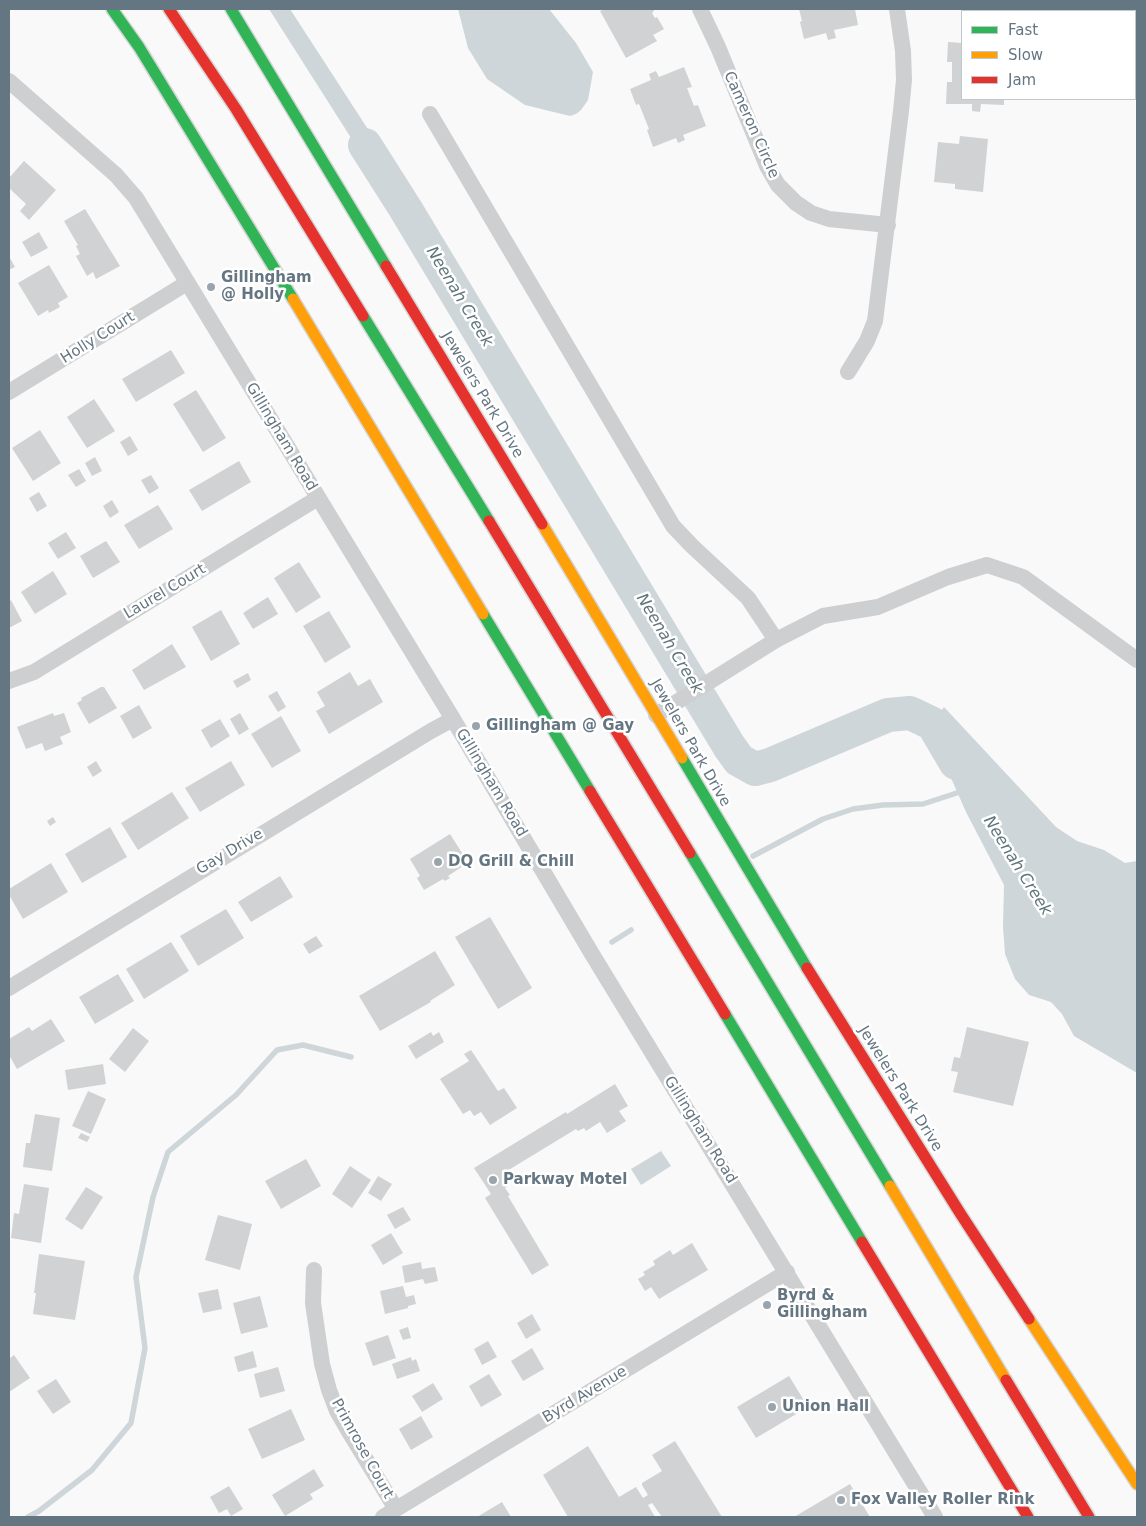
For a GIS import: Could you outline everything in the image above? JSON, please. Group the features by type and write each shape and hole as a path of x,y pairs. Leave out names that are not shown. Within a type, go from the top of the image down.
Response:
{"main road":[{"path":"112,9 139,47 257,239 1028,1517"},
{"path":"169,9 236,109 536,597 1089,1517"},
{"name":"Jewelers Park Drive","path":"231,9 592,607 806,967 960,1213 1137,1484"}],"street":[{"name":"Cameron Circle","path":"700,9 718,47 766,166 778,186 796,203 811,213 829,219 888,225"},
{"path":"848,372 868,341 875,321 888,225 904,80 903,51 897,9"},
{"name":"Gillingham Road","path":"9,81 127,186 136,198 935,1517"},
{"path":"430,114 673,526 748,598 776,640"},
{"name":"Holly Court","path":"9,392 187,283"},
{"name":"Laurel Court","path":"9,682 34,672 318,498"},
{"path":"656,715 776,640 823,616 878,607 948,577 988,565 1023,577 1137,660"},
{"name":"Gay Drive","path":"9,988 431,730 453,719"},
{"name":"Primrose Court","path":"314,1270 313,1303 322,1364 329,1390 337,1411 389,1513"},
{"name":"Byrd Avenue","path":"389,1513 787,1272"}],"water":[{"path":"269,9 290,9 397,174 390,185 374,174"},
{"path":"458,9 549,9 576,43 593,72 588,100 581,110 570,116 525,105 487,79 468,48"},
{"path":"944,707 1056,827 1077,841 1104,850 1125,863 1137,861 1137,1073 1074,1036 1062,1014 1051,1002 1029,995 1015,979 1005,954 1003,927 1004,885 966,812 929,728"},
{"path":"661,1151 671,1166 641,1185 631,1169"}],"pier":[{"path":"372,131 382,146 361,159 351,144"}],"building":[{"path":"605,9 653,9 652,13 655,18 657,17 664,29 653,35 657,41 626,58 600,11"},
{"path":"799,9 855,9 858,25 834,30 836,38 828,40 826,33 804,39"},
{"path":"948,42 961,43 961,100 1004,100 1004,105 981,104 980,112 972,111 972,104 946,104 947,82 952,82 952,62 947,62"},
{"path":"684,67 692,87 687,88 694,106 698,105 706,126 683,135 685,140 678,143 676,138 653,147 647,130 649,129 639,104 636,105 630,89 651,80 649,74 656,71 659,77"},
{"path":"960,136 988,139 983,192 955,189 955,184 934,182 938,142 959,144"},
{"path":"24,161 56,190 29,220 20,211 26,204 9,188 9,178"},
{"path":"85,209 120,266 96,279 93,272 87,276 76,256 80,254 76,246 78,245 64,221"},
{"path":"39,232 48,248 31,257 22,242"},
{"path":"9,256 15,267 9,270"},
{"path":"49,265 68,297 58,303 60,307 49,313 48,310 38,316 18,283"},
{"path":"171,350 185,373 136,402 122,379"},
{"path":"196,390 226,438 203,452 173,404"},
{"path":"94,399 115,431 87,448 67,417"},
{"path":"40,430 61,463 33,481 12,448"},
{"path":"130,436 138,450 128,456 120,442"},
{"path":"95,457 102,471 92,476 85,463"},
{"path":"239,461 251,482 202,511 189,490"},
{"path":"79,469 86,481 76,487 68,475"},
{"path":"151,475 159,488 149,494 141,480"},
{"path":"39,492 47,506 37,512 29,498"},
{"path":"112,500 119,512 110,518 103,506"},
{"path":"158,505 173,529 139,549 124,525"},
{"path":"66,532 76,548 58,559 48,543"},
{"path":"106,541 120,562 93,578 80,556"},
{"path":"299,562 321,597 296,613 274,578"},
{"path":"53,571 67,594 35,614 21,592"},
{"path":"268,597 278,614 253,629 243,613"},
{"path":"11,600 22,621 9,628 9,602"},
{"path":"221,610 240,644 211,661 192,627"},
{"path":"329,611 351,647 325,663 303,626"},
{"path":"172,644 186,667 144,690 132,670"},
{"path":"350,672 358,686 370,679 383,702 329,734 316,711 325,706 317,692"},
{"path":"248,673 251,680 237,688 233,681"},
{"path":"104,687 117,708 89,724 77,703 82,700 81,698"},
{"path":"277,691 286,707 278,712 268,696"},
{"path":"139,705 152,728 133,739 120,716"},
{"path":"53,713 54,716 64,713 71,732 60,737 63,744 45,751 42,743 26,749 17,727"},
{"path":"240,713 249,729 239,735 230,719"},
{"path":"281,716 301,751 272,768 251,734"},
{"path":"220,719 230,736 211,748 201,730"},
{"path":"96,761 102,771 93,777 87,767"},
{"path":"231,761 245,785 200,812 185,788"},
{"path":"172,792 189,818 138,850 121,823"},
{"path":"53,817 56,822 50,826 47,821"},
{"path":"110,827 127,857 82,883 65,854"},
{"name":"DQ Grill & Chill","path":"450,834 464,856 462,857 466,864 448,876 450,878 445,881 443,879 424,890 417,878 420,876 410,859"},
{"path":"51,863 68,892 23,919 9,895 9,889"},
{"path":"280,876 293,897 251,922 238,902"},
{"path":"226,909 244,938 198,966 180,936"},
{"path":"490,917 532,988 498,1009 455,937"},
{"path":"316,936 323,946 309,954 303,944"},
{"path":"171,942 189,971 144,999 126,969"},
{"path":"435,951 455,985 431,1002 380,1031 359,996"},
{"path":"118,974 134,1001 95,1024 79,997"},
{"path":"51,1019 65,1041 17,1069 9,1055 9,1039 29,1027 32,1031"},
{"path":"967,1027 1029,1042 1013,1106 953,1092 958,1072 951,1071 954,1057 960,1058"},
{"path":"133,1028 149,1041 125,1072 109,1059"},
{"path":"431,1032 433,1036 439,1032 444,1042 416,1059 408,1046"},
{"path":"471,1050 498,1091 504,1088 517,1108 490,1125 481,1112 474,1116 470,1110 463,1114 440,1079 469,1061 464,1054"},
{"path":"103,1064 106,1084 68,1090 65,1070"},
{"name":"Parkway Motel","path":"615,1084 628,1106 619,1111 626,1121 607,1133 600,1122 586,1131 584,1128 578,1131 576,1129 502,1174 509,1185 505,1188 510,1195 508,1196 549,1265 532,1275 485,1198 491,1194 474,1168"},
{"path":"88,1091 106,1099 91,1134 72,1126"},
{"path":"35,1114 60,1118 52,1171 23,1167 26,1143 30,1143"},
{"path":"81,1133 90,1137 87,1142 78,1138"},
{"path":"306,1159 321,1186 281,1209 265,1181"},
{"path":"350,1166 371,1180 352,1208 332,1194"},
{"path":"378,1176 392,1184 381,1201 368,1193"},
{"path":"24,1184 49,1188 41,1243 11,1238 14,1213 19,1214"},
{"path":"86,1187 103,1197 82,1230 65,1219"},
{"path":"403,1207 411,1220 395,1229 387,1215"},
{"path":"218,1215 252,1224 240,1270 205,1260"},
{"path":"391,1233 403,1253 383,1265 371,1245"},
{"path":"692,1243 708,1270 659,1299 651,1287 645,1291 638,1279 645,1275 643,1272 655,1265 653,1261 670,1250 673,1255"},
{"path":"39,1254 85,1261 75,1320 33,1314"},
{"path":"421,1262 422,1269 435,1267 438,1281 425,1284 423,1279 405,1283 402,1266"},
{"path":"403,1286 406,1297 414,1295 416,1304 385,1314 380,1291"},
{"path":"218,1289 222,1309 203,1313 198,1293"},
{"path":"260,1296 268,1327 241,1334 233,1303"},
{"path":"532,1314 541,1330 526,1339 517,1323"},
{"path":"408,1327 411,1338 403,1340 399,1330"},
{"path":"388,1335 396,1358 373,1366 365,1343"},
{"path":"488,1341 497,1357 482,1365 474,1349"},
{"path":"532,1348 544,1369 523,1381 511,1361"},
{"path":"253,1351 257,1367 238,1372 234,1357"},
{"path":"14,1355 30,1378 9,1392 9,1359"},
{"path":"411,1357 412,1361 416,1359 420,1371 397,1379 392,1364"},
{"path":"278,1367 285,1391 260,1398 254,1374"},
{"path":"489,1374 502,1395 481,1407 469,1386"},
{"name":"Union Hall","path":"789,1376 808,1407 756,1438 737,1407"},
{"path":"56,1379 71,1402 53,1414 37,1391"},
{"path":"433,1383 443,1399 422,1412 412,1396"},
{"path":"291,1409 305,1440 262,1459 248,1429"},
{"path":"421,1416 433,1437 411,1450 399,1429"},
{"path":"675,1441 722,1517 662,1517 652,1503 648,1505 655,1517 568,1517 543,1475 588,1446 619,1497 636,1487 643,1498 648,1495 642,1483 662,1471 652,1455"},
{"path":"314,1469 324,1486 310,1494 313,1499 285,1516 272,1495"},
{"name":"Fox Valley Roller Rink","path":"850,1484 870,1517 794,1517"},
{"path":"229,1486 243,1509 231,1516 227,1509 219,1513 210,1497"},
{"path":"502,1502 511,1517 477,1517"}],"waterway":[{"name":"Neenah Creek","path":"365,145 739,760 755,769 770,765 888,715 910,713 933,724 956,763"},
{"path":"753,856 823,819 853,809 883,805 923,804 963,791"},
{"path":"612,942 631,930"},
{"path":"28,1517 39,1511 92,1470 131,1423 145,1348 136,1277 153,1197 168,1152 236,1095 277,1050 303,1045 351,1057"}],"traffic: fast":[{"path":"112,9 139,47 293,299"},
{"path":"231,9 386,266"},
{"path":"363,316 489,521"},
{"path":"483,614 590,791"},
{"path":"682,758 807,968"},
{"path":"690,853 890,1186"},
{"path":"725,1014 862,1242"}],"traffic: slow":[{"path":"293,299 483,614"},
{"path":"542,524 682,758"},
{"path":"890,1186 1006,1380"},
{"path":"1029,1319 1137,1484"}],"traffic: jam":[{"path":"169,9 236,109 363,316"},
{"path":"386,266 542,524"},
{"path":"489,521 690,853"},
{"path":"590,791 725,1014"},
{"path":"807,968 960,1213 1029,1319"},
{"path":"862,1242 1028,1517"},
{"path":"1006,1380 1089,1517"}],"place":[{"name":"Gillingham @ Holly","path":"211,287"},
{"name":"Gillingham @ Gay","path":"476,726"},
{"name":"DQ Grill & Chill","path":"438,862"},
{"name":"Parkway Motel","path":"493,1180"},
{"name":"Byrd & Gillingham","path":"767,1305"},
{"name":"Union Hall","path":"772,1407"},
{"name":"Fox Valley Roller Rink","path":"841,1500"}]}
